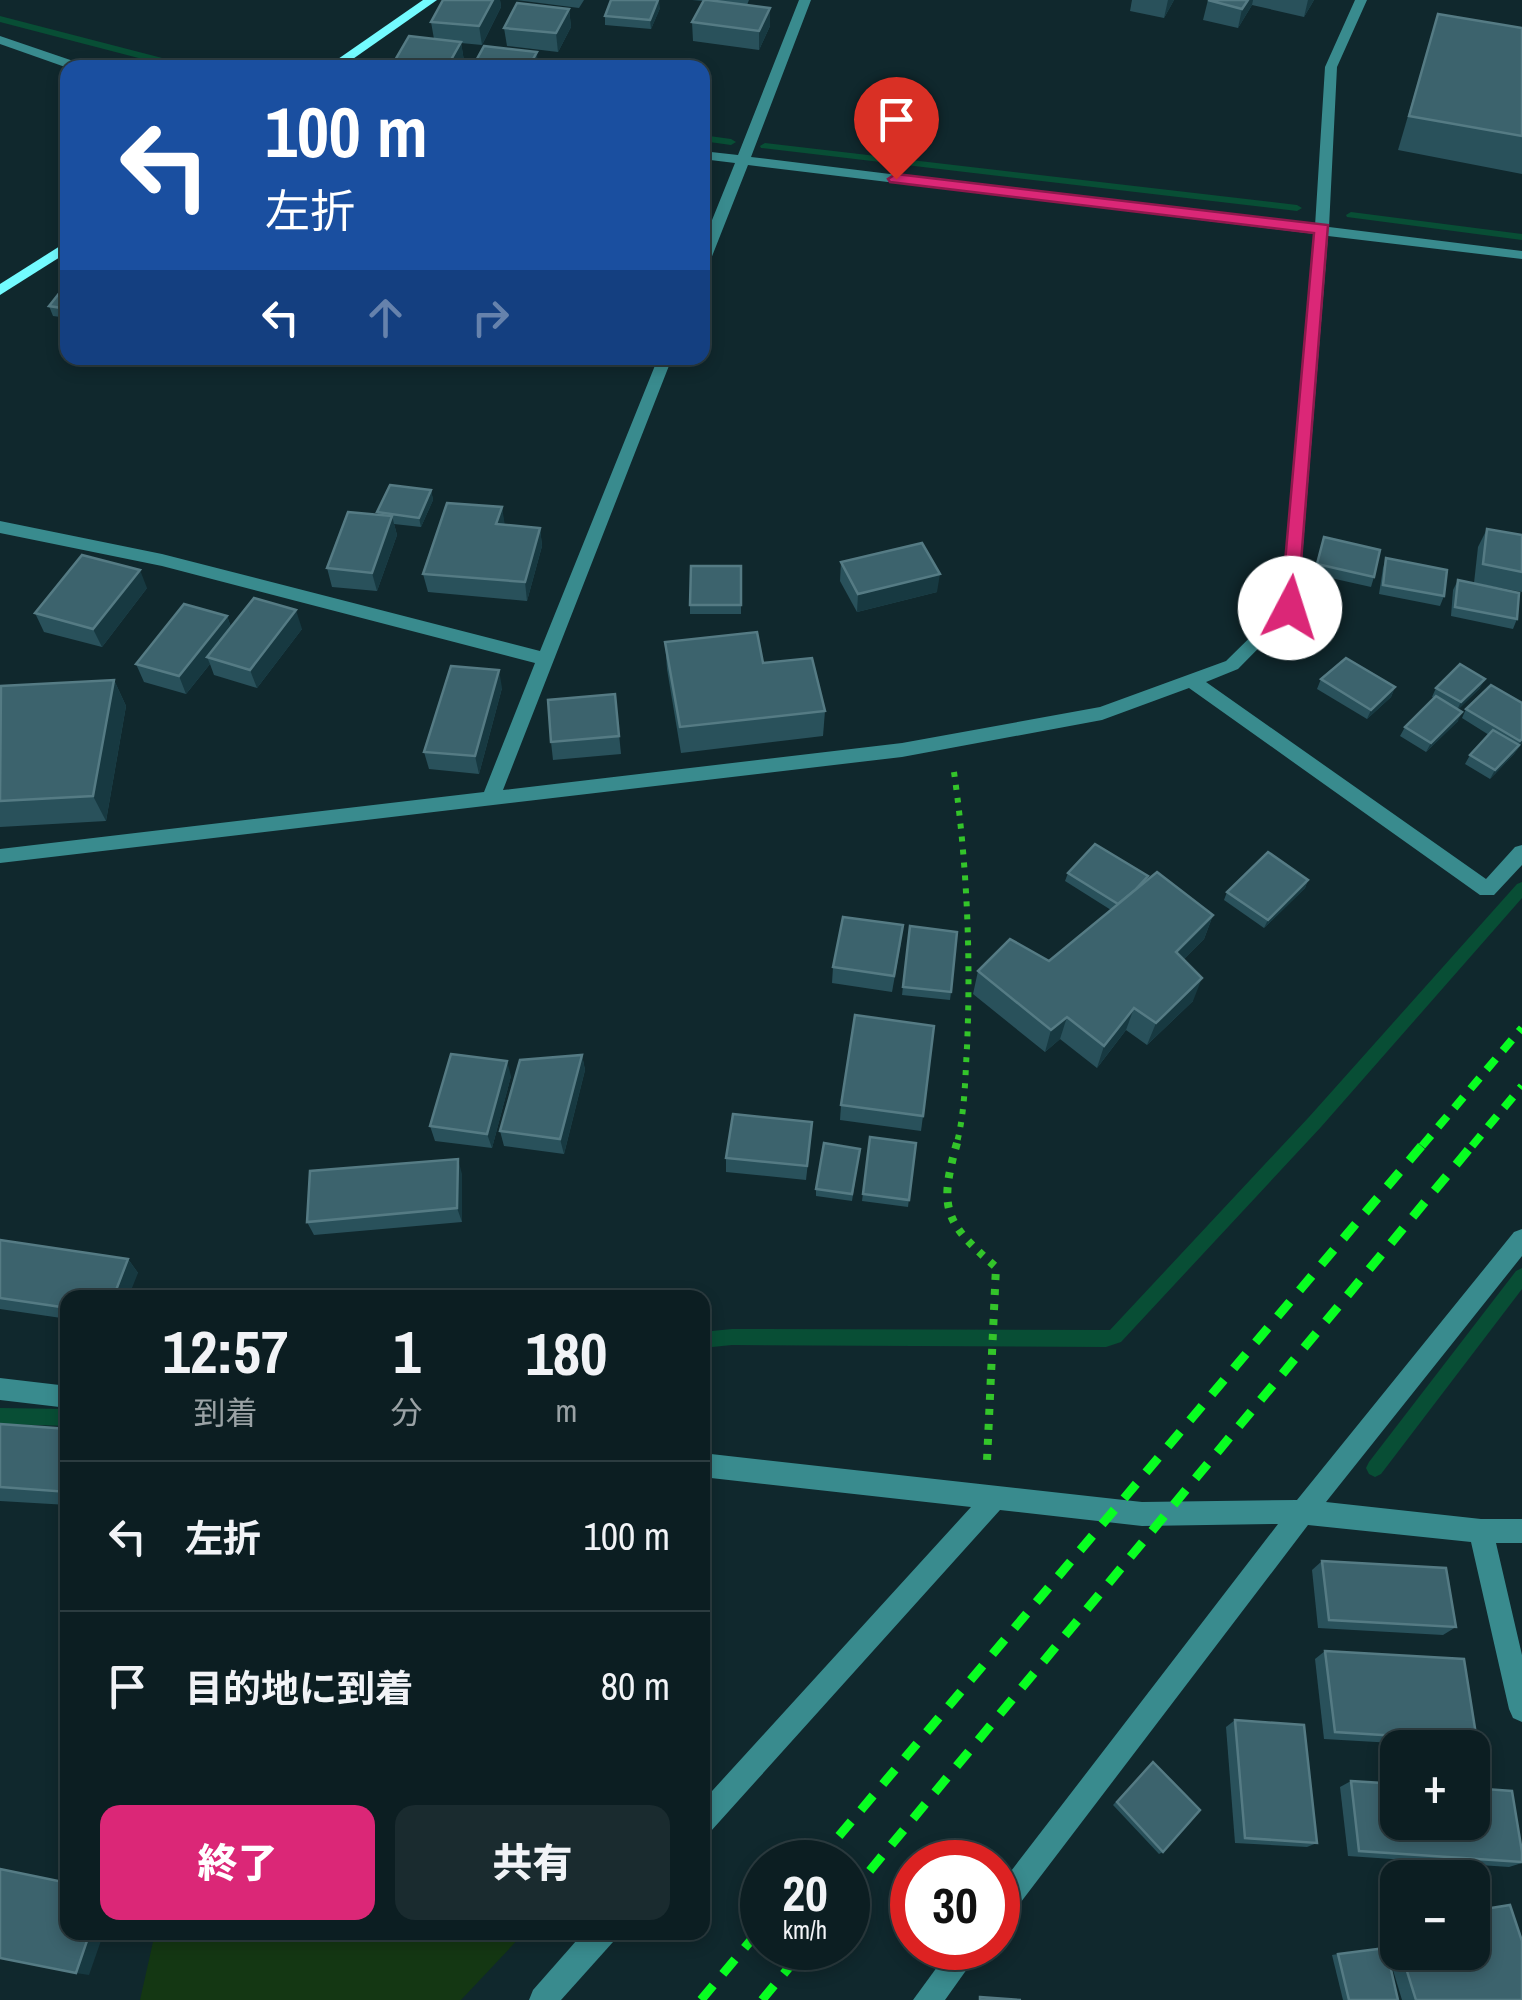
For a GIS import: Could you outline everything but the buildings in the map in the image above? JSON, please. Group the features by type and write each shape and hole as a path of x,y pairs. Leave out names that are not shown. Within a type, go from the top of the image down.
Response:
{"street":[{"path":"343,60 431,0"},
{"path":"710,244 805,0"},
{"path":"0,856 950,742 1102,713 1232,665 1290,608 1322,229 1330,67 1362,0"},
{"path":"0,40 60,61"},
{"path":"710,156 1522,256"},
{"path":"0,291 60,251"},
{"path":"490,799 662,365"},
{"path":"0,527 162,560 545,660"},
{"path":"1191,680 1487,890 1522,852"},
{"path":"1020,1880 1304,1512 1522,1239"},
{"path":"0,1389 60,1396"},
{"path":"710,1466 1142,1514 1304,1512 1481,1531 1522,1530"},
{"path":"710,1813 989,1498"},
{"path":"1481,1531 1522,1709"},
{"path":"543,2000 597,1940"},
{"path":"927,2000 951,1970"}],"path":[{"path":"950,742 965,838 967,944 962,1118 945,1202 951,1226 996,1267 989,1498"}],"green space":[{"path":"153,1940 517,1940 461,2000 140,2000"}],"waterway":[{"path":"0,19 159,60"},
{"path":"710,139 731,142"},
{"path":"765,146 1297,208"},
{"path":"1351,215 1522,237"},
{"path":"710,1339 1115,1336 1315,1122 1522,888"},
{"path":"1375,1468 1522,1276"},
{"path":"0,1416 60,1418"}],"railway":[{"path":"1422,1146 1522,1028"},
{"path":"1472,1146 1522,1086"},
{"path":"836,1840 1424,1143"},
{"path":"870,1871 1474,1143"},
{"path":"701,2000 740,1953"},
{"path":"762,2000 787,1970"}],"route":[{"path":"896,179 1322,229 1290,608"}]}
